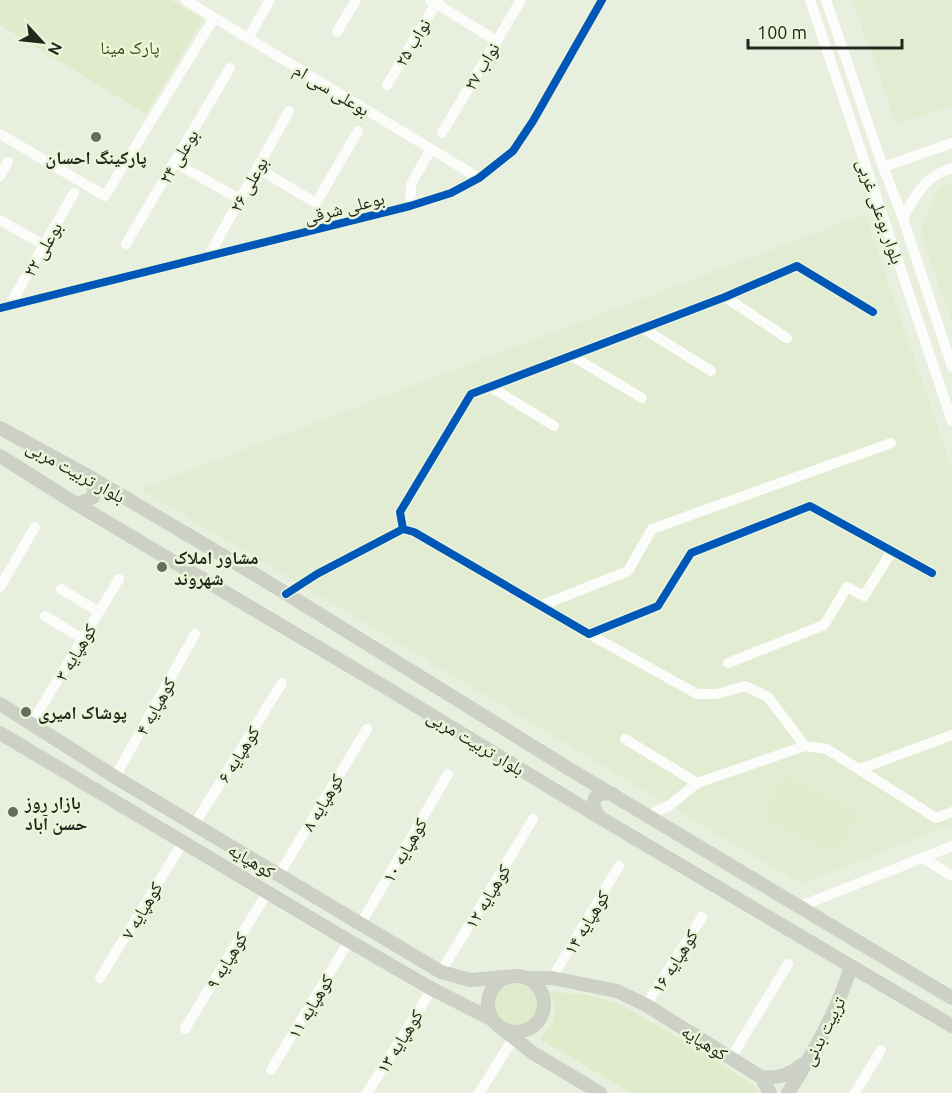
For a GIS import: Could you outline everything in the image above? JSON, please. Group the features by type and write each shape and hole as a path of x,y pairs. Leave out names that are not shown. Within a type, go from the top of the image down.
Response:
{"main road":[{"name":"بلوار تربیت مربی","path":"0,428 90,477 286,594 566,767 650,815 952,998"},
{"name":"بلوار تربیت مربی","path":"0,456 599,817 952,1026"},
{"path":"78,505 93,497 94,487 90,477"},
{"name":"کوهپایه","path":"0,704 115,777 441,972 470,980 552,978 616,991 646,1005 761,1077 770,1093"},
{"name":"کوهپایه","path":"0,733 349,941 503,1029 597,1092"},
{"path":"551,787 565,787 568,784 570,778 566,767"},
{"path":"599,817 593,806 595,798 601,793 613,794"},
{"path":"183,842 194,825"},
{"name":"تربیت بدنی","path":"789,1093 811,1057 842,997 851,966"},
{"path":"522,977 541,990 543,999 541,1016 536,1024 520,1032 503,1029 488,1004 489,995 499,981 522,977"},
{"path":"761,1077 783,1076 811,1057"}],"street":[{"name":"بوعلی سی ام","path":"185,0 479,178"},
{"path":"248,38 270,0"},
{"path":"337,32 356,0"},
{"name":"نواب ۲۷","path":"442,133 520,0"},
{"name":"بوعلی شرقی","path":"4,307 410,206 451,192 479,178 513,151 533,121 602,0"},
{"name":"بلوار بوعلی غربی","path":"810,0 952,421"},
{"name":"بلوار بوعلی غربی","path":"826,0 903,218 952,368"},
{"path":"434,1 497,40"},
{"name":"نواب ۲۵","path":"387,85 434,1"},
{"path":"0,134 105,196 214,18"},
{"name":"بوعلی ۲۴","path":"126,244 230,68"},
{"name":"بوعلی ۲۶","path":"207,257 289,111"},
{"path":"257,168 316,203 358,131"},
{"path":"884,167 952,143"},
{"path":"410,206 411,184 431,149"},
{"path":"0,176 8,162"},
{"path":"174,162 239,199"},
{"path":"903,218 922,186 937,173 952,168"},
{"name":"بوعلی ۲۲","path":"4,307 74,193"},
{"path":"0,220 44,245"},
{"path":"404,529 400,512 471,394 725,297 797,266 873,312"},
{"path":"725,297 787,338"},
{"path":"644,328 711,371"},
{"path":"923,335 939,329"},
{"path":"572,356 642,398"},
{"path":"492,387 554,426"},
{"path":"540,606 628,572 652,529 891,443"},
{"path":"590,634 658,606 691,553 810,506 932,573"},
{"path":"0,587 35,527"},
{"path":"286,594 317,574 404,529 414,532 697,694 717,694 745,686 768,697 805,746"},
{"path":"728,663 824,625 847,587 864,596 892,551"},
{"name":"کوهپایه ۳","path":"30,724 119,579"},
{"path":"61,589 99,612"},
{"path":"45,616 83,639"},
{"name":"کوهپایه ۴","path":"115,777 195,634"},
{"name":"کوهپایه ۶","path":"194,825 282,683"},
{"name":"کوهپایه ۸","path":"278,876 367,729"},
{"path":"860,769 952,735"},
{"path":"625,739 697,783"},
{"path":"650,815 670,805 697,783 805,746 826,749 936,818 952,812"},
{"name":"کوهپایه ۱۰","path":"360,925 448,774"},
{"name":"کوهپایه ۱۲","path":"441,972 533,819"},
{"name":"کوهپایه ۷","path":"100,978 183,842"},
{"path":"801,906 952,846"},
{"path":"923,858 952,876"},
{"name":"کوهپایه ۱۴","path":"552,978 619,866"},
{"name":"کوهپایه ۹","path":"185,1029 268,891"},
{"name":"کوهپایه ۱۶","path":"646,1005 702,917"},
{"name":"کوهپایه ۱۱","path":"271,1070 349,941"},
{"path":"731,1058 788,964"},
{"name":"کوهپایه ۱۳","path":"367,1093 432,989"},
{"path":"479,1093 503,1029"},
{"path":"855,1093 881,1050"}],"shaded area":[{"path":"852,0 952,0 952,106 896,124"},
{"path":"952,183 952,323 920,232 938,188"},
{"path":"865,214 952,469 952,824 801,884 140,489"}],"green space":[{"name":"پارک مینا","path":"0,0 171,0 203,19 146,114 0,25"},
{"path":"785,775 858,816 831,853 763,815"},
{"path":"516,984 524,985 531,990 536,997 536,1013 531,1020 524,1025 516,1026 508,1025 501,1020 496,1013 495,1005 496,997 501,990 508,985"},
{"path":"549,992 583,994 618,1003 755,1086 758,1093 631,1093 540,1039 552,1022 555,1012"}],"cycle path":[{"path":"0,308 410,206 451,193 479,178 513,151 533,121 602,0"},
{"path":"403,529 400,512 471,394 725,297 797,266 873,312"},
{"path":"286,594 317,574 403,529 414,532 589,634 658,606 691,553 810,506 932,573"}],"place":[{"name":"پارکینگ احسان","path":"96,137"},
{"name":"مشاور املاک شهروند","path":"162,567"},
{"name":"پوشاک امیری","path":"26,712"},
{"name":"بازار روز حسن آباد","path":"13,812"}]}
